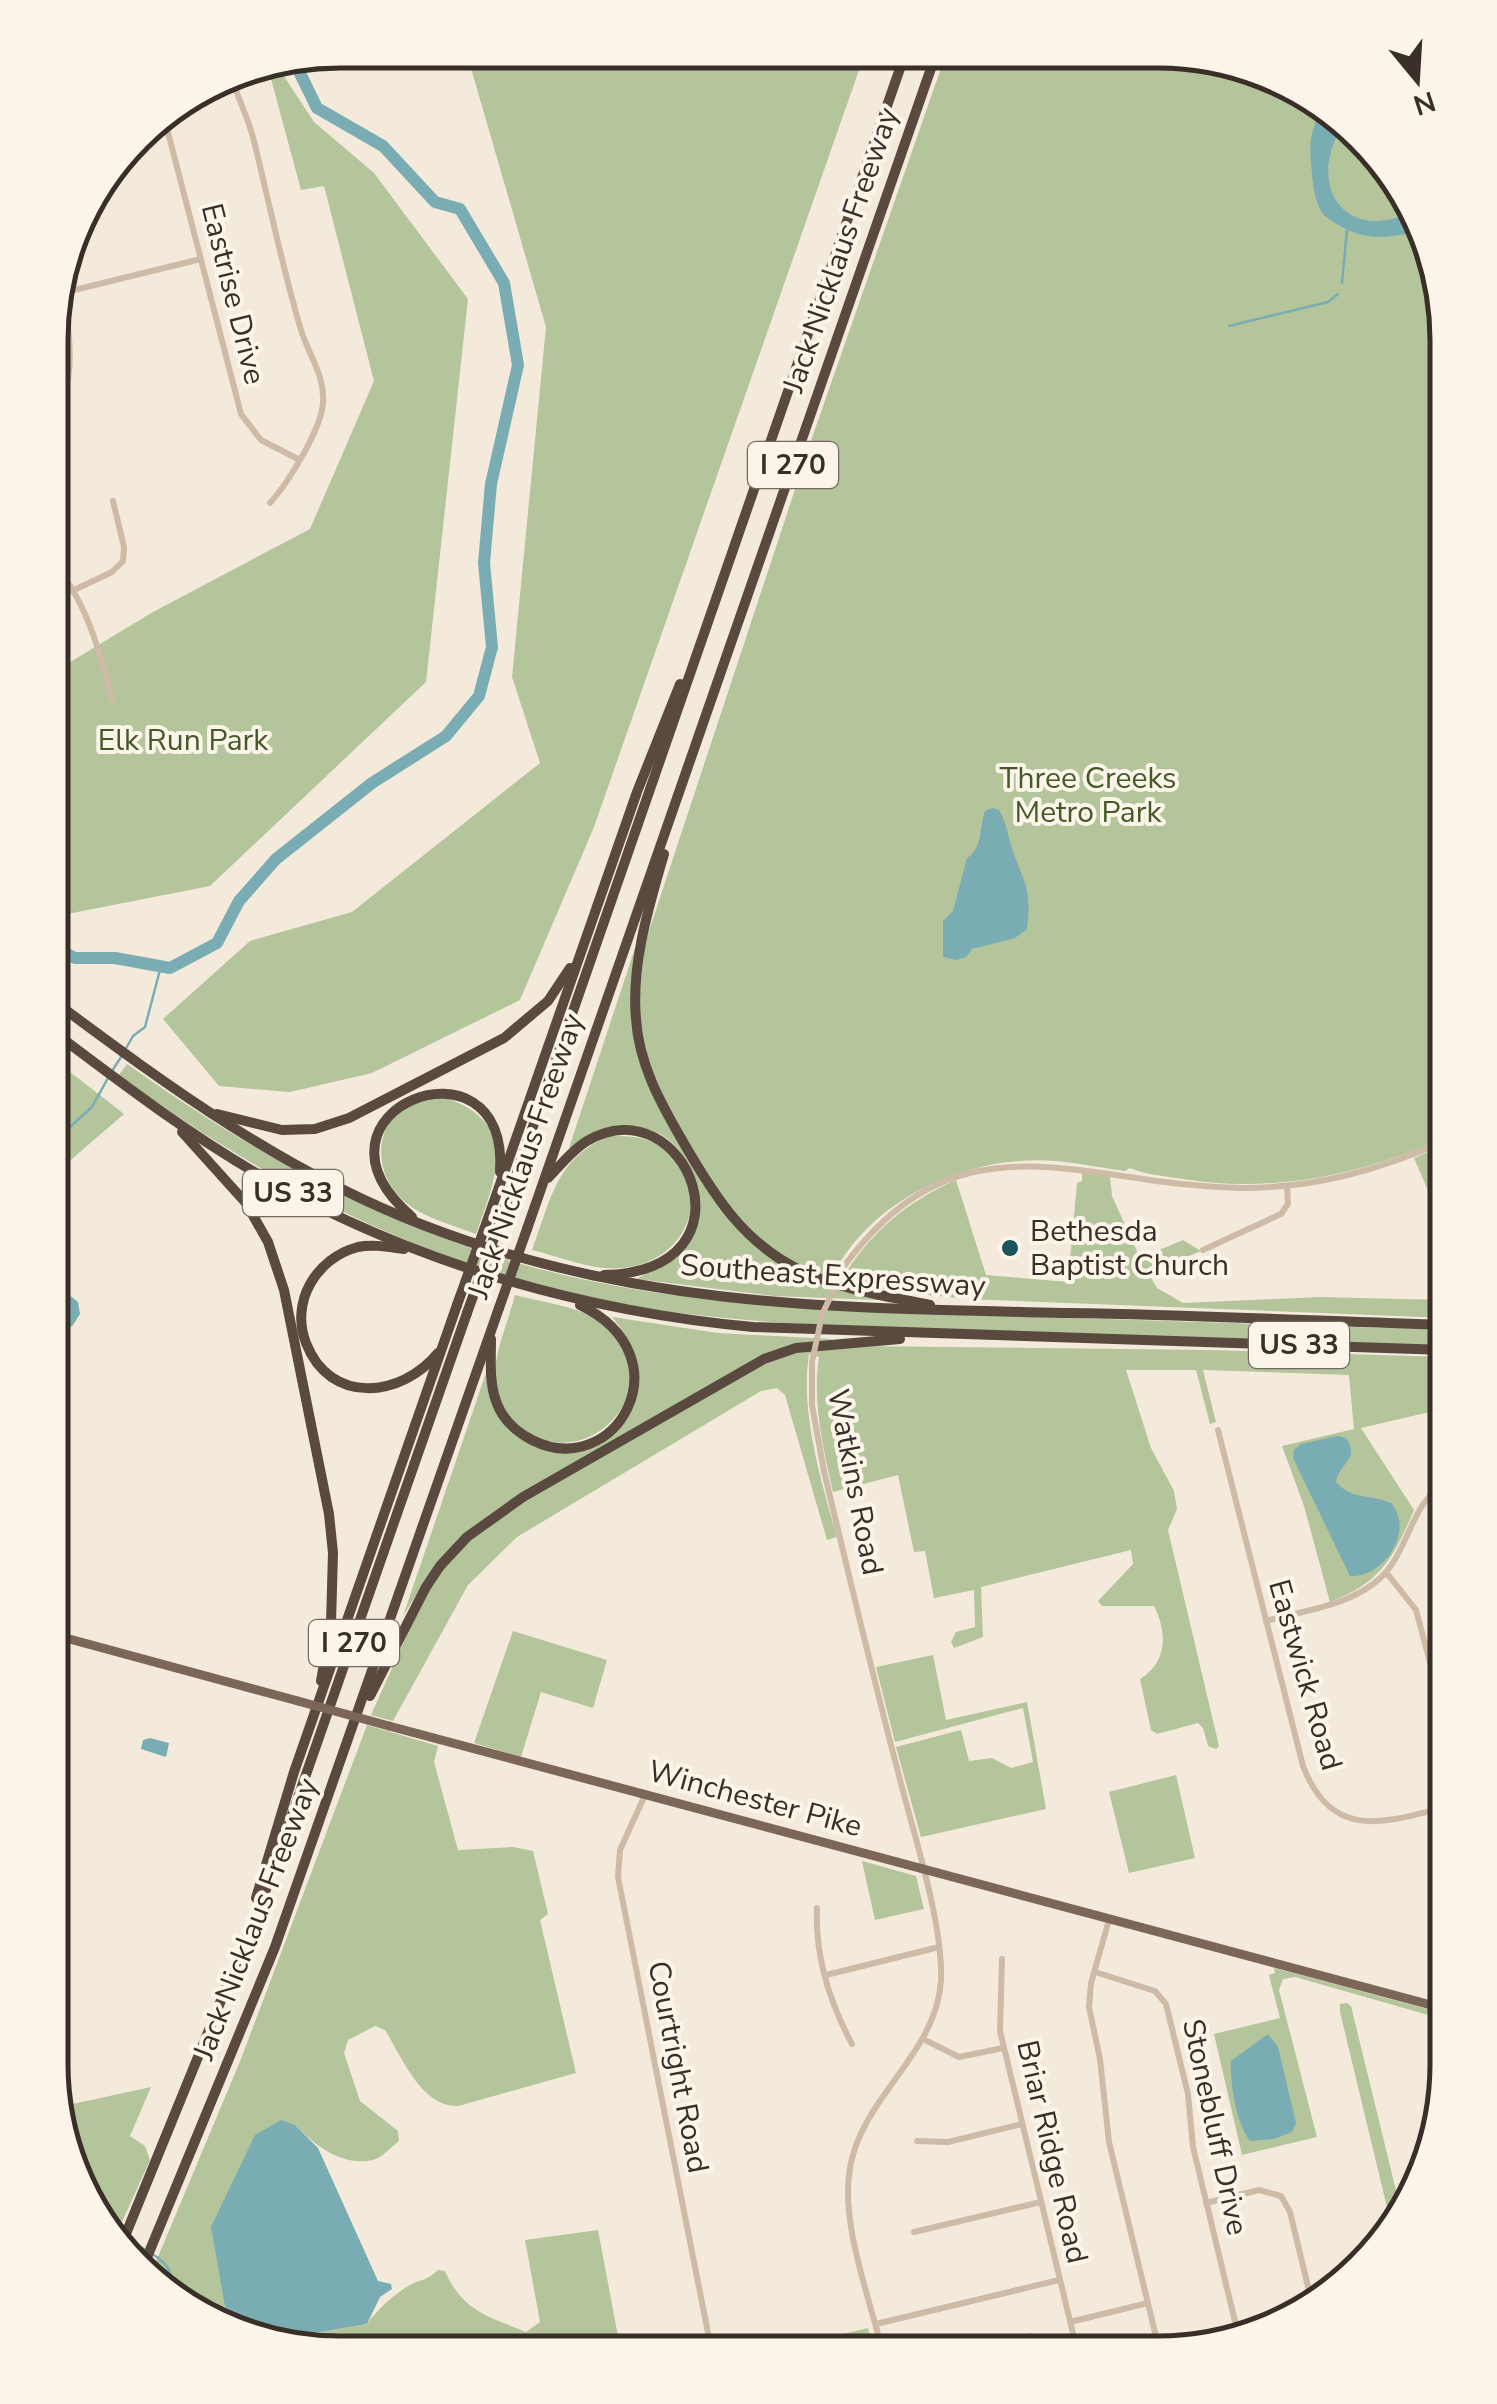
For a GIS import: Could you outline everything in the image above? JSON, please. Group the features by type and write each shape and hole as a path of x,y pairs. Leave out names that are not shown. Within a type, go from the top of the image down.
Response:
{"highway":[{"name":"Jack Nicklaus Freeway","path":"126,2233 235,1971 300,1798 468,1313 497,1212 900,67"},
{"name":"Jack Nicklaus Freeway","path":"147,2257 275,1948 361,1709 931,67"},
{"path":"497,1194 637,792 712,609"},
{"path":"692,753 636,972 638,1038 657,1094 722,1206 769,1252 803,1272 842,1286 955,1310"},
{"path":"191,1102 238,1121 282,1130 328,1126 366,1110 488,1048 535,1014 569,968 594,912"},
{"name":"Southeast Expressway","path":"67,1010 191,1102 298,1168 420,1224 502,1253 584,1275 695,1296 761,1302 1429,1324"},
{"name":"Southeast Expressway","path":"67,1042 172,1120 264,1178 321,1208 421,1252 542,1291 715,1323 1429,1349"},
{"path":"235,1971 317,1706 457,1304 497,1212 501,1155 496,1132 486,1114 470,1101 451,1094 428,1094 402,1104 383,1124 376,1141 376,1166 388,1194 420,1224"},
{"path":"172,1120 246,1203 268,1242 284,1290 333,1554 331,1623 317,1706"},
{"path":"544,1182 586,1142 627,1131 650,1136 666,1145 690,1175 694,1218 686,1240 668,1259 634,1274 584,1275"},
{"path":"421,1252 368,1246 338,1254 310,1282 301,1311 302,1331 311,1354 327,1372 360,1388 384,1388 406,1381 430,1363 441,1348"},
{"path":"490,1332 492,1389 500,1410 515,1430 538,1443 565,1448 593,1441 611,1430 628,1407 634,1390 634,1361 627,1344 604,1318 542,1291"},
{"path":"361,1709 440,1566 466,1536 523,1496 728,1377 796,1348 988,1335"}],"main road":[{"name":"Winchester Pike","path":"67,1639 1429,2004"}],"street":[{"path":"236,88 253,137 302,334 322,384 322,413 286,485 270,503"},
{"name":"Eastrise Drive","path":"167,130 241,414 262,440 298,459"},
{"path":"72,290 200,259"},
{"path":"67,385 71,367 68,323"},
{"path":"72,591 117,570 123,561 124,547 113,501"},
{"path":"67,584 100,655 112,700"},
{"name":"Watkins Road","path":"879,2336 850,2213 850,2168 867,2121 934,2018 939,1994 939,1947 821,1457 812,1405 812,1362 822,1315 845,1265 880,1223 905,1203 951,1178 986,1168 1046,1165 1203,1186 1286,1186 1359,1174 1430,1147"},
{"path":"1203,1250 1282,1214 1288,1204 1286,1186"},
{"name":"Eastwick Road","path":"1218,1430 1303,1766 1313,1788 1329,1808 1353,1820 1378,1824 1429,1811"},
{"path":"1266,1620 1334,1603 1360,1592 1386,1572 1429,1497"},
{"path":"1386,1572 1416,1610 1429,1659"},
{"name":"Courtright Road","path":"645,1794 620,1850 618,1877 709,2336"},
{"path":"816,1908 816,1930 833,2006 852,2044"},
{"path":"1109,1920 1094,1972 1089,2008 1100,2059 1104,2115 1156,2336"},
{"path":"826,1975 939,1947"},
{"name":"Briar Ridge Road","path":"1002,1958 1000,2021 1004,2048 1074,2336"},
{"name":"Stonebluff Drive","path":"1094,1972 1143,1986 1164,2001 1188,2094 1193,2148 1236,2324"},
{"path":"923,2039 959,2058 1004,2048"},
{"path":"917,2141 948,2142 1022,2124"},
{"path":"1206,2203 1259,2190 1282,2196 1290,2212 1309,2289"},
{"path":"914,2232 1040,2202"},
{"path":"876,2324 1059,2280"},
{"path":"1070,2322 1148,2303"}],"green space":[{"path":"471,67 860,67 594,827 520,1000 372,1073 290,1092 219,1086 163,1019 250,941 352,912 540,763 512,677 546,327"},
{"name":"Three Creeks Metro Park","path":"941,67 1193,70 1261,88 1293,104 1350,147 1393,204 1409,236 1424,287 1430,340 1430,1144 1351,1171 1251,1184 1056,1161 990,1165 926,1187 897,1204 848,1250 831,1279 786,1259 744,1225 689,1148 658,1089 642,1037 641,975 647,937 813,435"},
{"name":"Elk Run Park","path":"283,74 314,122 374,173 468,299 426,682 210,886 67,914 67,664 153,612 310,529 374,381 324,186 301,190 270,77"},
{"path":"635,948 641,1059 723,1212 738,1230 776,1261 878,1296 877,1300 774,1296 637,1279 676,1258 693,1229 695,1191 682,1155 655,1132 636,1128 569,1148"},
{"path":"127,1064 260,1150 402,1222 501,1258 621,1287 802,1308 1429,1329 1429,1345 794,1323 732,1319 611,1302 492,1272 345,1212 252,1163 119,1075"},
{"path":"67,1069 124,1114 67,1163"},
{"path":"444,1097 468,1108 484,1121 493,1136 495,1172 476,1234 429,1217 404,1201 393,1189 382,1160 385,1130 393,1118 404,1107 420,1100"},
{"path":"611,1136 646,1139 675,1160 687,1178 691,1198 689,1218 680,1236 666,1251 646,1262 622,1268 588,1265 532,1250 551,1197 567,1168 578,1155"},
{"path":"1430,1151 1430,1194 1414,1158"},
{"path":"1082,1172 1110,1176 1112,1196 1140,1258 1183,1240 1201,1251 1148,1273 1157,1288 1183,1303 1320,1297 1429,1300 1429,1317 966,1299 841,1281 863,1248 890,1221 921,1198 956,1180 986,1275 1068,1282 1077,1183 1082,1181"},
{"path":"515,1295 590,1315 610,1328 627,1352 631,1377 626,1401 612,1421 592,1435 569,1442 543,1440 512,1420 504,1407 495,1370"},
{"path":"612,1317 718,1333 832,1339 789,1347 513,1499 463,1536 426,1580 403,1616 488,1367 494,1397 532,1445 560,1451 600,1441 617,1429 629,1413 638,1376 626,1336"},
{"path":"859,1346 1429,1356 1429,1412 1361,1428 1414,1510 1392,1555 1374,1577 1330,1602 1304,1506 1282,1446 1354,1429 1349,1375 1203,1370 1216,1422 1210,1424 1196,1370 1126,1370 1151,1448 1174,1491 1177,1509 1168,1530 1219,1746 1208,1746 1198,1723 1157,1734 1151,1730 1140,1679 1160,1656 1163,1637 1159,1616 1154,1606 1102,1606 1098,1601 1133,1564 1131,1550 981,1587 983,1637 954,1648 951,1642 956,1632 975,1627 974,1590 934,1598 925,1551 914,1552 898,1475 833,1492 818,1408 819,1357 809,1354 810,1423 837,1537 827,1540 785,1395 777,1388 761,1391 517,1537 468,1585 393,1721 371,1715 427,1590 460,1548 506,1511 757,1367 805,1350"},
{"path":"513,1631 607,1660 593,1708 541,1692 521,1757 474,1743"},
{"path":"933,1655 946,1720 1027,1702 1046,1809 921,1837 896,1747 961,1730 969,1761 992,1758 1011,1768 1033,1762 1023,1708 895,1742 876,1667"},
{"path":"367,1725 438,1746 434,1762 458,1850 513,1847 533,1851 548,1914 540,1920 576,2073 458,2106 445,2104 423,2090 385,2030 375,2026 348,2040 344,2053 360,2101 398,2131 399,2141 376,2159 351,2160 320,2147 295,2125 297,2333 236,2316 204,2300 155,2264 241,2059"},
{"path":"1176,1775 1195,1858 1129,1873 1109,1792"},
{"path":"862,1861 916,1876 924,1909 875,1920"},
{"path":"1274,1968 1429,2009 1429,2015 1295,1977 1283,1979 1279,1990 1317,2137 1242,2155 1214,2034 1280,2018 1269,1975 1275,1973"},
{"path":"1340,2004 1351,2006 1397,2193 1387,2209 1340,2012"},
{"path":"151,2087 130,2136 145,2146 150,2160 121,2225 88,2168 71,2104"},
{"path":"598,2230 618,2336 308,2334 367,2324 398,2293 438,2270 445,2271 460,2296 478,2311 526,2332 540,2322 525,2240"},
{"path":"868,2328 870,2336 834,2336"}],"water":[{"path":"1317,120 1337,136 1329,178 1339,204 1365,220 1400,217 1408,233 1363,235 1323,214 1314,190 1310,148"},
{"path":"992,808 1002,816 1025,884 1027,929 1015,938 972,949 966,957 943,957 943,921 953,911 967,858 978,843 985,811"},
{"path":"67,1293 78,1302 80,1314 67,1330"},
{"path":"1337,1436 1346,1438 1351,1451 1336,1482 1354,1494 1391,1503 1398,1514 1398,1539 1392,1551 1363,1575 1350,1576 1293,1458 1294,1450 1301,1444"},
{"path":"143,1740 169,1743 166,1757 141,1749"},
{"path":"1268,2034 1278,2047 1296,2123 1292,2132 1274,2139 1250,2141 1235,2103 1231,2061"},
{"path":"281,2120 295,2125 318,2148 378,2281 391,2284 392,2289 380,2297 367,2324 304,2334 236,2316 225,2306 211,2227 255,2135"}],"waterway":[{"path":"67,954 75,958 115,958 170,968 217,943 239,901 276,859 372,783 446,736 479,696 492,647 484,563 491,484 518,365 504,283 460,209 435,202 383,146 317,108 299,71"},
{"path":"1342,283 1347,230"},
{"path":"1229,326 1328,302 1338,294"},
{"path":"125,1050 133,1036 145,1027 161,966"},
{"path":"112,1071 121,1057"},
{"path":"67,1130 92,1107 108,1078"},
{"path":"136,2244 144,2249"},
{"path":"151,2253 163,2262 170,2277"}],"place":[{"name":"Bethesda Baptist Church","path":"1010,1248"}]}
